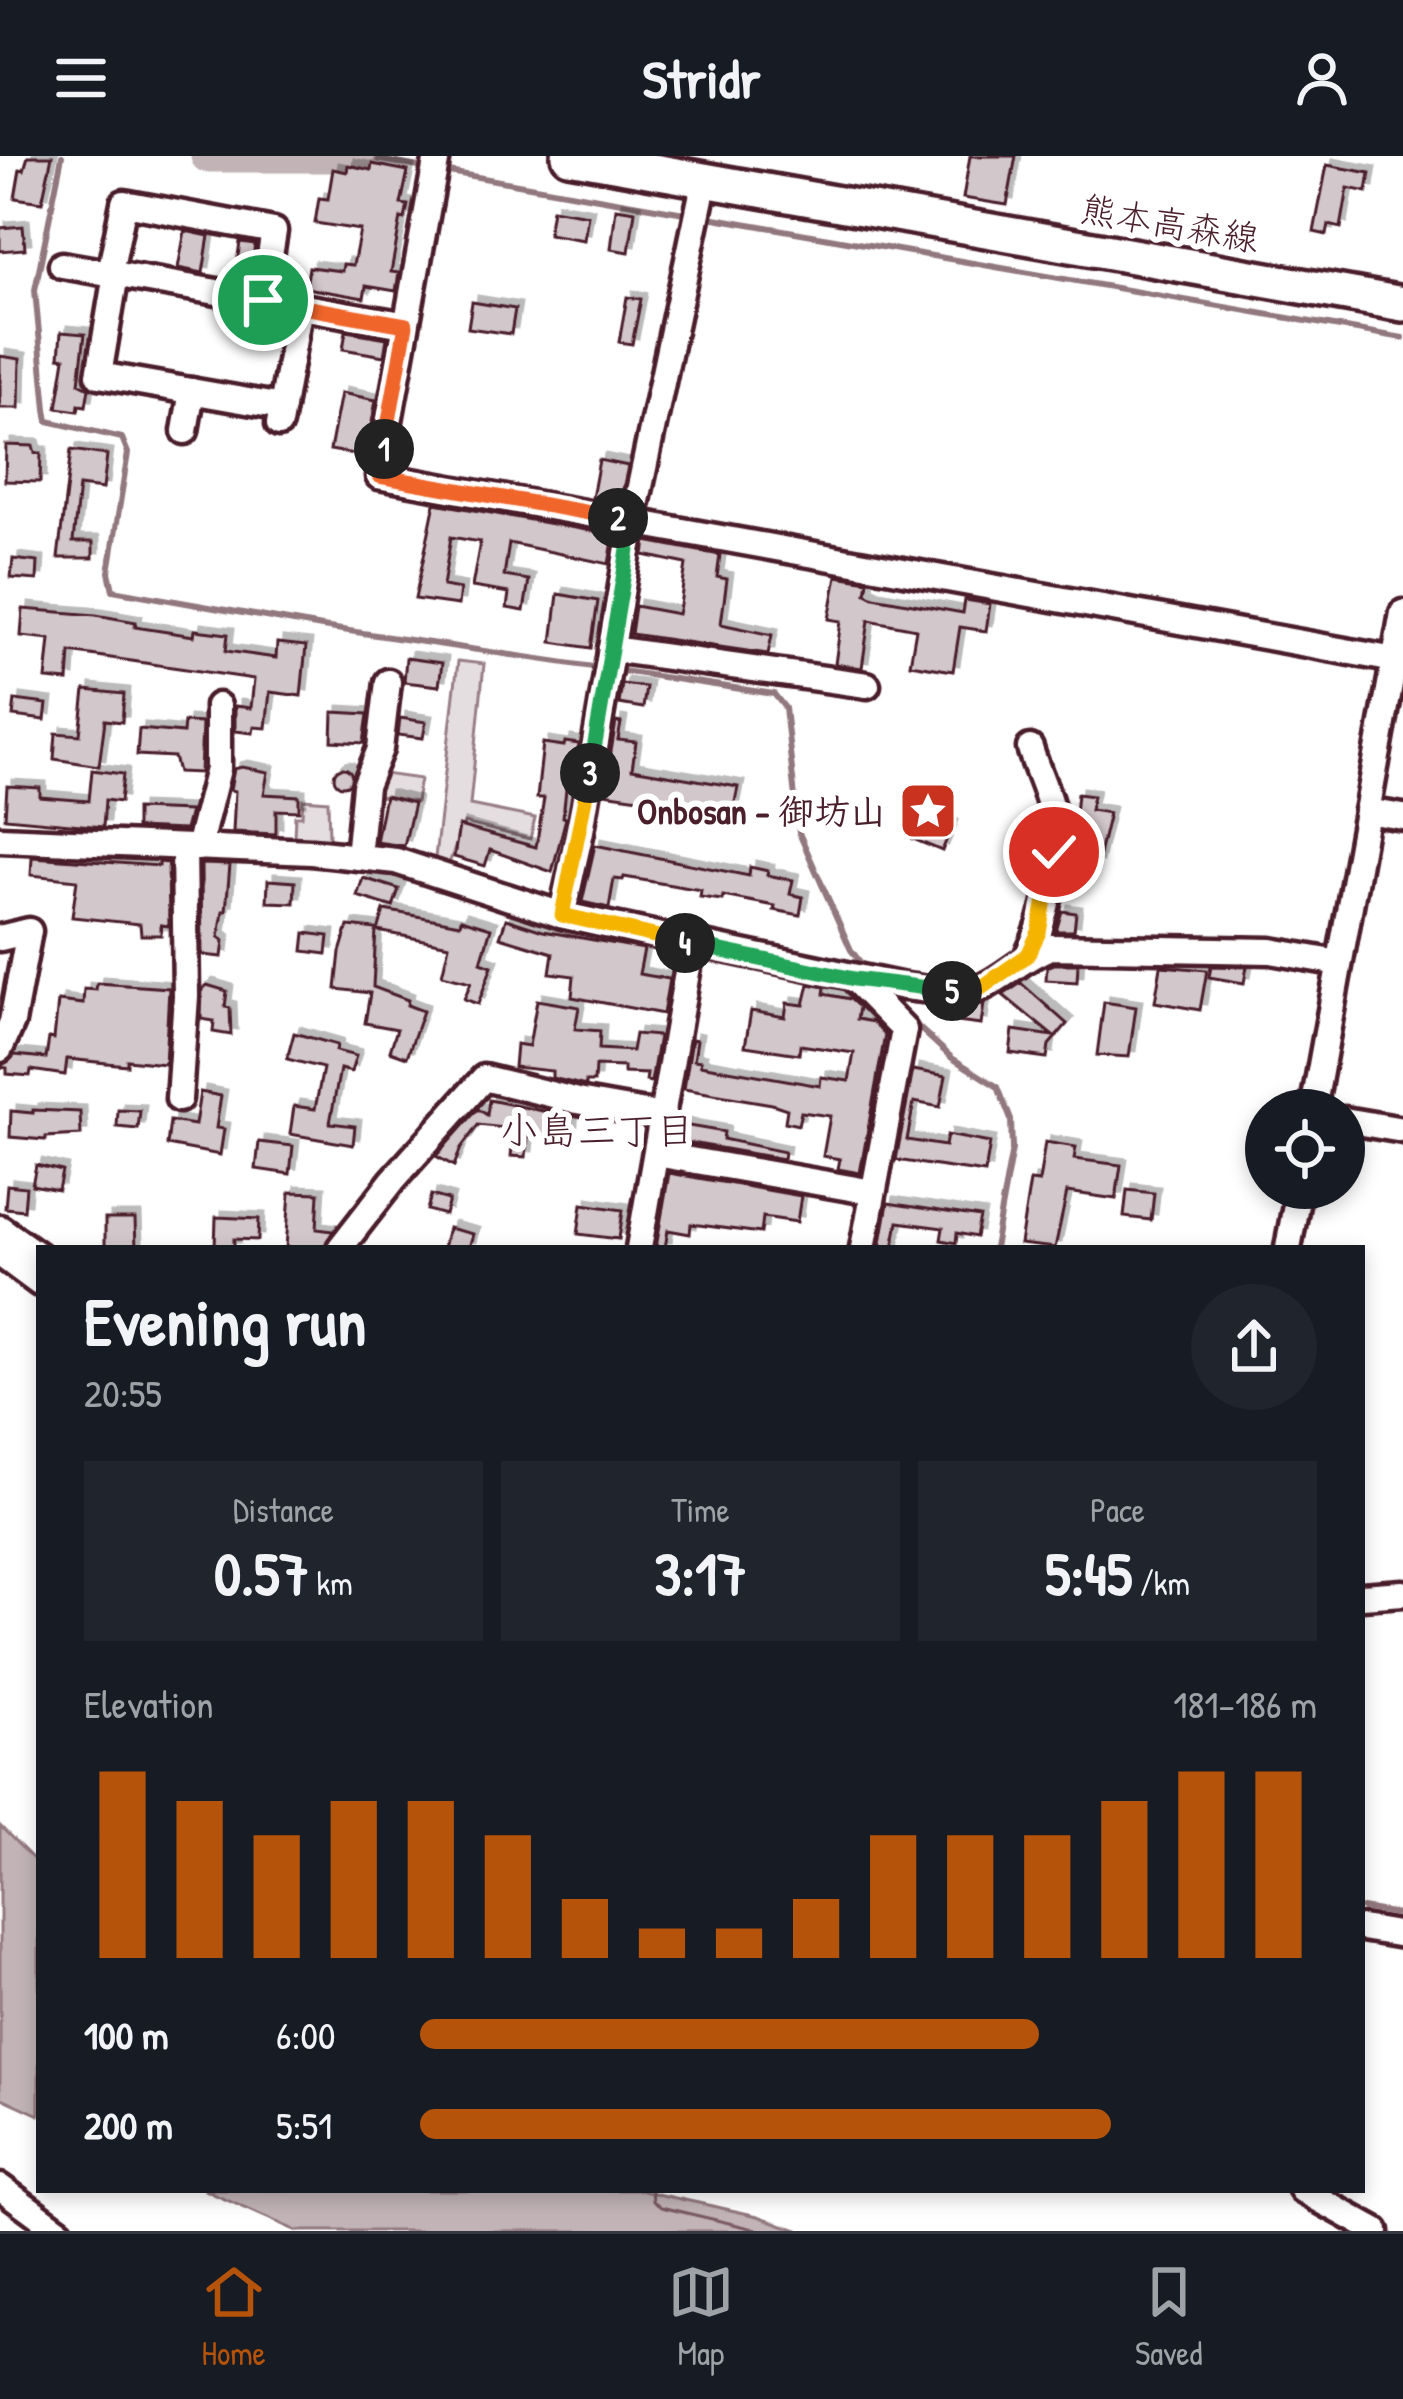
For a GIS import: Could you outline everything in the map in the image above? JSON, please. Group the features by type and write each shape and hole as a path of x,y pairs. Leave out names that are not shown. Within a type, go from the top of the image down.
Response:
{"main road":[{"name":"熊本高森線","path":"569,156 1403,304"}],"street":[{"path":"437,156 379,476 1395,660"},
{"path":"562,915 581,831 633,520 705,179"},
{"path":"263,300 274,232 124,202 99,375 192,391 281,415 300,306"},
{"path":"62,265 406,325"},
{"path":"185,430 192,391"},
{"path":"1317,1089 1403,613"},
{"path":"611,649 867,685"},
{"path":"358,856 365,786 380,749 388,682"},
{"path":"179,1099 191,847 218,769 218,706"},
{"path":"1028,955 1039,932 1054,852 1054,822 1030,748"},
{"path":"1367,811 1403,817"},
{"path":"0,839 396,861 562,915 904,987 961,992 981,988 1028,955 1052,947 1271,951 1339,963"},
{"path":"0,938 29,931 12,1022 0,1049"},
{"path":"640,1245 692,944"},
{"path":"854,979 904,1030 864,1245"},
{"path":"342,1245 484,1078 662,1116"},
{"path":"1365,1124 1403,1130"},
{"path":"656,1154 873,1192"},
{"path":"1289,1245 1295,1209"},
{"path":"0,1228 36,1254"},
{"path":"0,1254 36,1281"},
{"path":"1365,1596 1403,1593"},
{"path":"1365,1928 1403,1934"},
{"path":"0,2188 60,2231"},
{"path":"1307,2193 1376,2231"}],"shaded area":[{"path":"458,661 484,664 470,805 535,818 530,839 464,823 447,869 434,866"},
{"path":"377,773 420,779 416,802 373,795"},
{"path":"303,799 328,801 329,838 294,837 295,816 302,816"}],"water":[{"path":"0,1826 36,1862 36,2114 0,2097"},
{"path":"211,2193 653,2193 758,2216 800,2231 297,2231"}],"building":[{"path":"28,156 52,156 42,202 15,198 20,169 24,170"},
{"path":"970,156 1016,156 1007,205 963,198"},
{"path":"372,164 408,171 401,204 408,205 391,272 399,273 396,291 366,286 364,298 306,288 309,267 342,271 343,264 353,265 360,230 315,223 319,198 328,199 333,169 347,172 348,165 371,170"},
{"path":"1327,165 1370,173 1367,192 1348,188 1341,228 1329,225 1327,235 1314,232"},
{"path":"616,208 635,211 629,252 611,249"},
{"path":"552,209 588,215 584,240 548,234"},
{"path":"23,226 25,249 0,251 0,228"},
{"path":"185,231 209,236 203,273 178,268"},
{"path":"240,242 255,244 251,272 236,270"},
{"path":"627,297 641,299 632,344 619,342"},
{"path":"472,302 515,309 511,334 468,328"},
{"path":"346,331 387,338 384,356 343,349"},
{"path":"61,332 85,334 79,383 89,388 86,406 79,405 78,411 57,408 65,358 59,357"},
{"path":"0,356 20,359 19,408 0,408"},
{"path":"341,393 376,400 366,456 330,450"},
{"path":"6,445 33,446 35,453 41,453 40,482 5,481"},
{"path":"71,450 107,455 103,489 79,486 73,542 93,542 93,558 58,558"},
{"path":"599,460 628,466 620,503 592,498"},
{"path":"435,503 614,535 609,564 509,543 504,576 529,580 524,611 507,608 509,593 472,587 480,542 451,537 443,586 460,589 458,605 415,599"},
{"path":"646,541 720,555 717,577 727,579 721,624 772,635 768,654 631,634 635,606 678,614 680,605 686,564 644,555"},
{"path":"13,559 38,562 37,580 11,578"},
{"path":"837,576 868,581 866,593 874,597 963,613 965,600 990,604 986,631 960,627 953,671 910,664 916,629 869,620 862,668 835,664 841,621 829,619"},
{"path":"558,594 598,601 591,648 552,642"},
{"path":"23,609 96,615 194,636 195,630 228,634 226,651 276,658 277,643 306,646 301,696 270,692 266,728 254,727 253,733 235,731 235,706 251,708 254,679 70,652 68,681 46,679 50,639 21,636"},
{"path":"406,658 442,663 439,686 404,682"},
{"path":"622,684 646,687 643,708 619,704"},
{"path":"85,690 124,694 122,722 105,720 99,766 54,759 56,733 80,735"},
{"path":"15,700 47,704 45,720 13,716"},
{"path":"333,712 368,714 364,743 332,741"},
{"path":"400,718 426,722 423,738 398,735"},
{"path":"184,722 202,723 200,773 178,772 174,757 137,755 139,729 183,733"},
{"path":"616,722 621,723 618,740 636,742 632,769 738,787 732,817 701,812 702,807 604,793"},
{"path":"565,742 579,744 576,762 569,761 566,818 552,872 490,850 485,866 454,857 459,826 536,847 544,798 537,798 543,743 564,746"},
{"path":"343,768 352,777 343,786 334,777"},
{"path":"234,769 268,772 264,794 299,796 299,811 276,810 276,834 233,832 235,791 230,790"},
{"path":"92,770 123,774 120,802 105,800 103,827 5,818 7,786 40,788 40,797 89,801"},
{"path":"1077,794 1093,796 1090,810 1109,813 1096,867 1080,863 1084,845 1072,843"},
{"path":"385,796 414,803 404,846 376,842"},
{"path":"136,809 190,811 185,830 136,828"},
{"path":"923,814 952,826 942,851 913,839"},
{"path":"595,845 749,876 750,867 768,871 767,875 793,880 790,894 803,897 800,915 624,877 614,879 609,908 582,902"},
{"path":"32,857 168,863 169,926 161,925 161,935 141,935 140,924 72,917 77,880 31,875"},
{"path":"201,864 230,865 219,937 224,941 222,957 202,955"},
{"path":"363,878 399,889 393,907 357,896"},
{"path":"268,880 295,882 294,903 267,902"},
{"path":"384,910 460,924 461,919 491,928 481,962 492,966 478,1004 464,999 471,982 442,975 449,945 378,931"},
{"path":"1062,911 1076,913 1074,931 1056,931"},
{"path":"506,919 543,931 644,949 639,974 669,979 663,1014 572,997 574,976 550,973 553,953 500,937"},
{"path":"348,926 376,929 373,987 423,1011 407,1057 390,1051 397,1029 365,1023 370,993 336,989"},
{"path":"305,933 329,936 327,954 303,951"},
{"path":"1078,964 1077,982 1046,980 1047,967"},
{"path":"1161,966 1207,970 1200,1010 1155,1002"},
{"path":"1211,966 1247,967 1244,983 1209,977"},
{"path":"97,983 169,988 165,1064 67,1059 65,1075 31,1070 30,1076 7,1074 7,1068 0,1067 15,1055 46,1058 49,1038 54,1039 58,1001 83,1004 84,989 96,990"},
{"path":"1021,983 1067,1024 1049,1045 1047,1058 1010,1053 1013,1030 1053,1036 1003,995"},
{"path":"809,984 825,987 824,994 850,999 859,1007 857,1019 873,1022 885,1035 860,1173 838,1169 840,1159 823,1156 830,1116 801,1112 798,1125 785,1122 787,1109 772,1104 684,1089 692,1039 697,1040 694,1060 701,1061 700,1065 820,1086 821,1077 849,1081 854,1053 800,1045 799,1054 745,1046 751,1011 785,1017 787,1003 804,1005"},
{"path":"207,985 227,991 231,1035 213,1032 214,1021 201,1019 202,990"},
{"path":"537,1000 579,1007 575,1029 600,1031 599,1049 632,1051 635,1034 659,1036 651,1082 646,1081 647,1074 624,1073 624,1067 595,1066 594,1082 586,1086 552,1078 552,1071 514,1067 516,1044 529,1046"},
{"path":"1104,1002 1136,1007 1129,1057 1097,1055"},
{"path":"984,1004 981,1025 949,1021 950,1013 940,1011 941,1008"},
{"path":"294,1033 337,1045 336,1051 356,1056 351,1072 340,1069 330,1123 355,1126 353,1145 290,1134 294,1106 315,1109 323,1068 287,1059"},
{"path":"913,1070 946,1076 940,1107 914,1102 907,1140 945,1146 947,1135 990,1143 985,1173 896,1160"},
{"path":"200,1092 221,1096 216,1128 224,1129 220,1155 167,1145 170,1121 195,1125"},
{"path":"489,1100 572,1117 570,1141 528,1136 526,1157 511,1156 514,1129 478,1125 454,1166 436,1156 478,1109 487,1115"},
{"path":"118,1110 140,1111 138,1129 117,1127"},
{"path":"11,1111 80,1112 81,1135 46,1140 10,1137"},
{"path":"677,1124 724,1132 723,1139 784,1152 783,1159 674,1140"},
{"path":"259,1142 293,1146 290,1174 256,1169"},
{"path":"1045,1142 1076,1147 1074,1159 1121,1165 1116,1199 1067,1192 1056,1245 1020,1244 1030,1181 1039,1182"},
{"path":"36,1165 62,1171 58,1190 32,1185"},
{"path":"669,1173 801,1196 797,1222 763,1217 761,1233 691,1224 690,1234 668,1230 666,1245 657,1245"},
{"path":"7,1185 26,1187 24,1210 5,1208"},
{"path":"1127,1190 1154,1193 1151,1220 1124,1217"},
{"path":"290,1192 319,1193 317,1229 333,1231 326,1245 286,1245"},
{"path":"431,1195 449,1200 445,1215 427,1210"},
{"path":"888,1203 980,1217 976,1237 957,1233 956,1243 941,1240 943,1228 898,1222 894,1245 881,1245"},
{"path":"582,1204 623,1210 619,1239 578,1234"},
{"path":"216,1217 259,1219 258,1240 234,1239 234,1245 215,1245"},
{"path":"105,1219 135,1219 136,1245 105,1245"},
{"path":"448,1228 473,1234 470,1245 444,1245"}],"waterway":[{"path":"62,156 35,290 46,409 48,421 122,438 128,453 109,572 113,590 593,667"},
{"path":"207,156 358,156"},
{"path":"358,156 430,169"},
{"path":"443,171 690,214"},
{"path":"703,216 1403,338"},
{"path":"622,671 774,694 785,708 799,833 851,950 868,972"},
{"path":"904,1014 952,1058 998,1087 1011,1120 1012,1149 995,1245"},
{"path":"1365,1909 1403,1915"}],"place":[{"name":"Onbosan - 御坊山","path":"928,811"}],"district":[{"name":"小島三丁目","path":"597,1130"}],"route":[{"path":"263,300 406,325 379,476 633,520 581,831 562,915 854,979 961,992 981,988 1028,955 1039,932 1054,852"}]}
